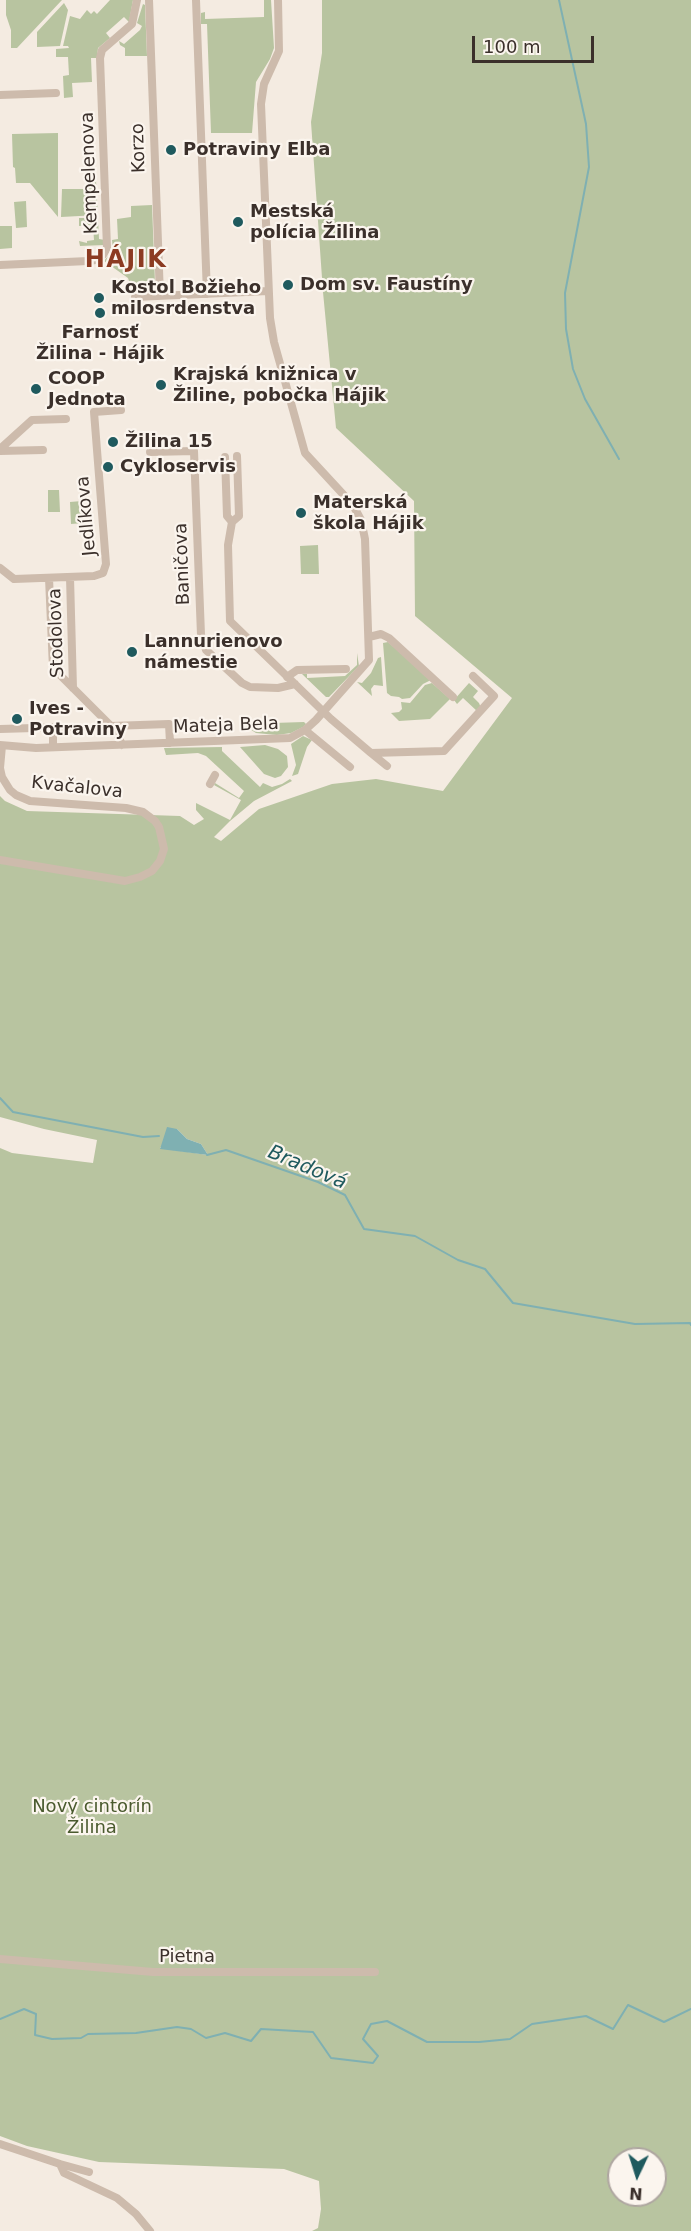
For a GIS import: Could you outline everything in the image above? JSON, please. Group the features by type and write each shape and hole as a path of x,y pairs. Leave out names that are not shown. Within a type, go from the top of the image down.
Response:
{"street":[{"name":"Kempelenova","path":"0,265 96,260 107,248 100,58 102,50 132,24 138,0"},
{"name":"Korzo","path":"148,0 160,296"},
{"path":"196,0 207,294"},
{"name":"Mateja Bela","path":"1,746 18,748 290,738 305,730 369,660 369,626 361,520 353,505 305,453 274,342 268,291 261,104 264,84 279,51 278,0"},
{"path":"0,95 56,93"},
{"path":"135,297 268,291"},
{"name":"Jedlíkova","path":"0,568 14,579 103,573 106,564 94,412 121,410"},
{"path":"0,450 32,420 66,419"},
{"path":"0,450 43,450"},
{"name":"Baničova","path":"150,452 194,451 201,635 206,650 242,683 250,687 278,688 295,684"},
{"path":"237,456 239,516 232,522 228,545 230,621 323,711 387,766"},
{"path":"225,457 227,516 232,522"},
{"name":"Stodolova","path":"70,577 74,688"},
{"name":"Stodolova","path":"49,578 53,668 111,726 122,745"},
{"path":"369,637 381,634 389,638 453,697"},
{"path":"287,677 297,670 346,669"},
{"path":"371,753 444,751 494,696 473,676"},
{"path":"111,726 169,724 170,743"},
{"path":"52,727 54,747"},
{"path":"0,729 69,727"},
{"path":"305,730 350,767"},
{"name":"Kvačalova","path":"0,860 125,881 140,878 152,870 160,861 164,849 159,827 143,812 126,808 30,801 16,795 2,777 1,746"},
{"path":"210,784 215,775"},
{"name":"Pietna","path":"0,1959 153,1972 375,1972"},
{"path":"0,2144 89,2172"},
{"path":"60,2164 64,2173 117,2198 136,2214 150,2231"}],"green space":[{"path":"6,0 62,0 17,48 11,48 11,30 6,15"},
{"path":"110,0 133,0 129,22 124,17 106,33 110,38 98,48 97,58 91,58 92,82 72,83 73,97 64,98 63,76 69,75 68,57 56,57 56,49 69,48 63,46 70,16 80,19 87,10 91,14 94,11 97,14"},
{"path":"264,0 271,0 274,48 256,82 252,133 211,133 207,24 201,24 201,13 205,12 205,19 264,17"},
{"name":"Nový cintorín Žilina","path":"322,0 691,0 691,2231 312,2231 318,2228 321,2209 319,2181 284,2169 99,2162 27,2146 0,2136 0,1148 12,1153 93,1163 97,1140 0,1117 0,796 5,801 27,811 180,816 194,825 204,819 196,810 196,803 230,820 241,800 214,785 215,783 239,798 244,791 206,756 198,753 166,755 164,748 222,747 222,751 260,787 263,783 272,787 290,779 292,781 254,801 230,821 214,837 221,841 259,809 332,784 376,779 443,791 512,698 415,616 414,501 336,428 323,292 311,122 322,53","holes":["177,1129 187,1139 201,1144 208,1155 160,1148"]},
{"path":"64,3 68,10 60,46 37,47 37,32"},
{"path":"143,4 145,5 147,56 125,56 125,48 120,45 119,41 124,44 140,30 142,26 137,23"},
{"path":"58,133 58,217 30,183 16,183 12,134"},
{"path":"96,181 98,215 61,217 62,189 86,189 86,182"},
{"path":"26,201 27,227 16,228 14,202"},
{"path":"152,205 155,283 144,293 133,293 128,278 104,261 113,250 112,240 118,239 117,219 131,217 131,206"},
{"path":"79,218 98,218 99,239 105,240 104,245 80,246 79,241 87,243 87,241 94,240 93,225 79,226"},
{"path":"0,226 12,226 12,248 0,249"},
{"path":"48,490 59,490 60,512 48,512"},
{"path":"82,501 83,523 71,524 70,502"},
{"path":"318,545 319,574 301,574 300,546"},
{"path":"388,642 431,680 423,684 410,698 402,699 387,693 383,643"},
{"path":"357,653 359,666 329,697 326,697 302,674 307,674 307,678 345,676 357,665"},
{"path":"381,657 383,686 374,685 371,689 372,696 357,682 362,683 371,673 378,658"},
{"path":"432,683 450,699 430,719 399,721 391,713 399,712 402,709 401,702 410,703 425,685"},
{"path":"469,683 478,691 473,697 481,708 478,712 463,698 457,704 454,700"},
{"path":"304,722 306,724 303,727 291,733 277,735 256,733 242,724"},
{"path":"303,736 312,740 307,747 298,774 292,776 296,765 291,744"},
{"path":"265,745 278,749 287,756 288,767 281,776 275,778 264,774 240,747"}],"water":[{"path":"167,1127 177,1129 187,1139 201,1144 208,1155 160,1149"}],"waterway":[{"path":"559,0 586,124 589,167 565,293 566,329 573,369 585,399 619,459"},
{"path":"0,1098 13,1112 143,1137 159,1136"},
{"name":"Bradová","path":"207,1155 226,1150 318,1182 345,1195 364,1229 415,1236 458,1260 485,1269 513,1303 635,1324 690,1323 691,1325"},
{"path":"0,2019 24,2009 36,2014 35,2035 52,2039 81,2038 88,2034 136,2033 177,2027 191,2029 206,2038 225,2033 251,2041 261,2029 313,2032 331,2058 373,2063 378,2056 363,2039 371,2024 387,2021 427,2042 479,2042 510,2039 532,2024 586,2016 613,2029 628,2005 664,2022 691,2009"}],"place":[{"name":"Potraviny Elba","path":"171,150"},
{"name":"Mestská polícia Žilina","path":"238,222"},
{"name":"Dom sv. Faustíny","path":"288,285"},
{"name":"Kostol Božieho milosrdenstva","path":"99,298"},
{"name":"Farnosť Žilina - Hájik","path":"100,313"},
{"name":"Krajská knižnica v Žiline, pobočka Hájik","path":"161,385"},
{"name":"COOP Jednota","path":"36,389"},
{"name":"Žilina 15","path":"113,442"},
{"name":"Cykloservis","path":"108,467"},
{"name":"Materská škola Hájik","path":"301,513"},
{"name":"Lannurienovo námestie","path":"132,652"},
{"name":"Ives - Potraviny","path":"17,719"}],"district":[{"name":"HÁJIK","path":"126,261"}]}
